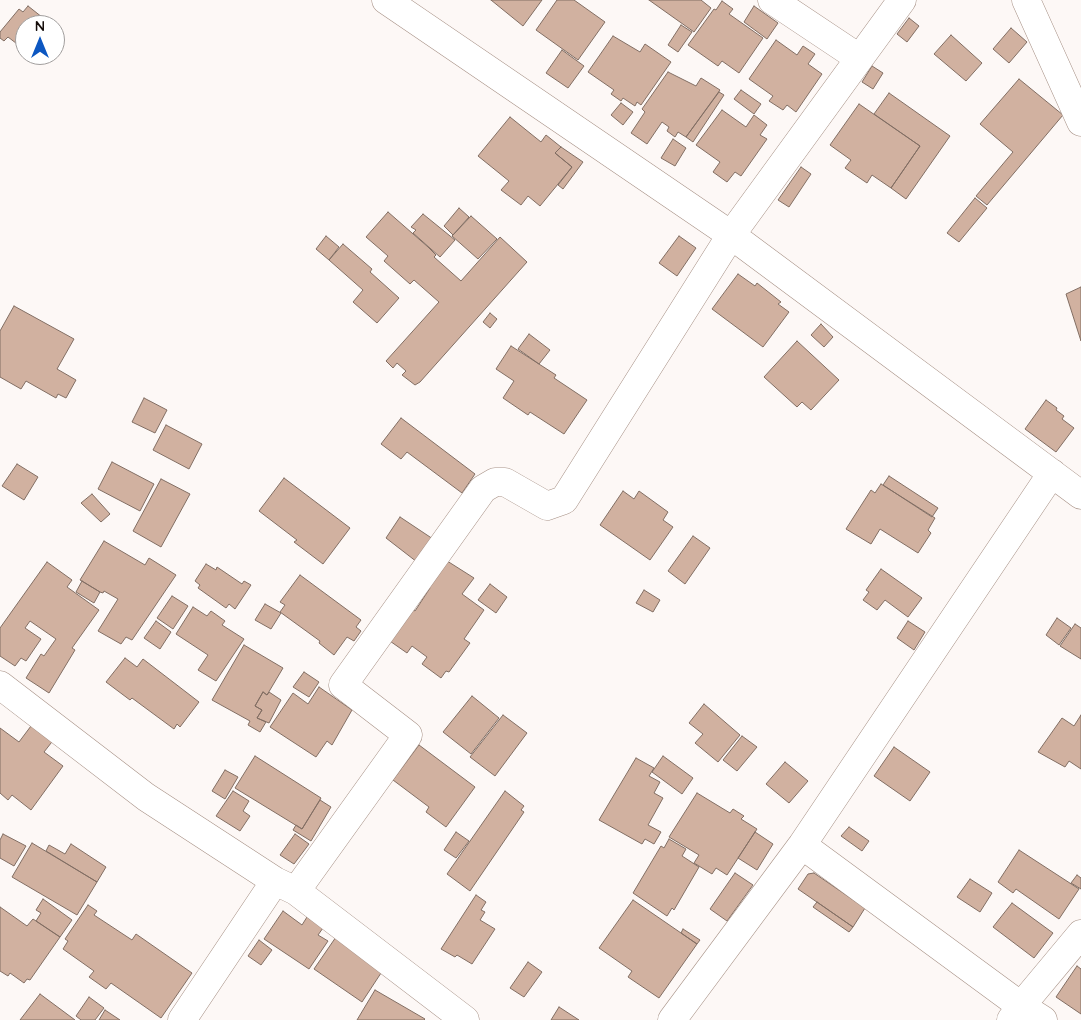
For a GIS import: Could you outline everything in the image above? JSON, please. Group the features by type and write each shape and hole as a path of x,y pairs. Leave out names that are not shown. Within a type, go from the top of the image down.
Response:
{"street":[{"path":"386,0 731,235 1081,495"},
{"path":"772,0 859,58"},
{"path":"182,1020 408,734 343,685 483,489 495,482 505,482 547,506 564,500 731,235 902,0"},
{"path":"1026,0 1081,122"},
{"path":"672,1020 802,845 1052,473"},
{"path":"0,685 146,797 286,886 465,1020"},
{"path":"802,845 1025,1015 1081,934"}],"building":[{"path":"491,0 542,0 523,26"},
{"path":"557,0 574,0 605,22 578,60 536,30"},
{"path":"649,0 701,0 711,8 694,32"},
{"path":"722,1 733,9 729,14 763,38 739,73 722,61 718,66 688,45"},
{"path":"28,6 39,15 15,15 15,42 8,37 4,41 0,38 0,32 19,9 23,12"},
{"path":"754,6 778,23 767,39 744,22"},
{"path":"909,18 919,26 907,42 897,34"},
{"path":"681,25 692,32 678,52 668,45"},
{"path":"1011,28 1027,42 1009,63 993,49"},
{"path":"951,35 982,63 966,81 934,54"},
{"path":"613,36 640,52 645,44 671,62 641,105 637,102 635,106 623,98 621,101 611,94 614,90 588,72"},
{"path":"776,40 797,55 803,46 815,54 808,64 822,74 796,112 787,105 783,110 769,101 773,96 749,79"},
{"path":"562,50 584,66 568,88 546,73"},
{"path":"872,66 883,73 873,89 862,82"},
{"path":"668,72 696,86 701,78 720,90 686,137 678,132 675,137 667,131 669,127 662,122 647,144 631,133 645,112 642,109"},
{"path":"1019,79 1063,115 987,205 976,196 1013,152 980,124"},
{"path":"741,90 761,104 754,114 734,99"},
{"path":"719,92 724,95 693,142 686,137"},
{"path":"889,93 950,136 906,199 891,188 920,146 874,114"},
{"path":"621,103 633,112 623,125 611,115"},
{"path":"859,104 920,146 891,188 872,175 867,183 845,168 851,160 830,145"},
{"path":"722,110 746,127 754,115 767,125 760,135 767,139 741,176 735,172 727,182 713,172 720,162 696,145"},
{"path":"510,117 541,142 546,135 561,147 555,153 572,167 540,206 528,196 521,205 501,190 509,181 478,156"},
{"path":"673,139 686,148 675,166 661,158"},
{"path":"561,147 583,162 563,189 558,185 572,167 555,153"},
{"path":"801,167 811,174 789,207 778,200"},
{"path":"975,198 987,208 959,242 947,233"},
{"path":"459,208 469,217 453,235 444,226"},
{"path":"388,212 428,247 436,255 434,257 461,281 500,237 527,262 420,382 415,385 402,375 406,371 397,363 393,368 386,361 439,302 414,280 410,284 384,261 388,256 366,237"},
{"path":"423,214 455,240 440,257 413,233 416,230 411,227"},
{"path":"471,216 497,239 478,259 452,236"},
{"path":"326,236 339,247 329,260 316,249"},
{"path":"679,236 696,248 677,276 659,263"},
{"path":"343,244 372,269 370,272 399,298 377,323 353,302 363,290 329,260"},
{"path":"738,274 755,286 757,283 781,302 778,304 789,312 763,347 712,309"},
{"path":"1081,287 1081,341 1066,294"},
{"path":"14,306 74,339 57,369 76,380 66,398 58,394 56,398 26,381 21,389 0,377 0,331"},
{"path":"490,313 497,319 490,328 483,322"},
{"path":"821,324 833,337 824,347 811,335"},
{"path":"529,334 550,350 539,364 518,349"},
{"path":"797,341 839,380 811,410 802,402 797,407 764,377"},
{"path":"511,346 556,375 554,378 587,400 564,434 530,412 528,415 503,398 514,381 496,369"},
{"path":"144,398 167,410 155,433 132,422"},
{"path":"1046,400 1064,416 1062,419 1074,428 1056,452 1025,429"},
{"path":"401,418 475,474 462,493 407,452 401,459 381,444"},
{"path":"166,425 202,444 189,469 153,450"},
{"path":"112,462 154,484 140,511 98,489"},
{"path":"17,464 38,477 24,500 2,486"},
{"path":"889,476 938,508 932,517 883,485"},
{"path":"284,478 350,528 323,564 294,542 297,540 259,511"},
{"path":"161,479 190,494 161,547 133,531"},
{"path":"881,484 935,518 928,530 931,533 918,553 880,529 871,544 846,529 871,490 875,493"},
{"path":"623,491 634,499 639,491 668,512 663,520 673,527 650,560 600,525"},
{"path":"92,494 110,514 101,522 81,503"},
{"path":"400,517 433,539 417,562 386,538"},
{"path":"693,536 710,548 685,584 668,571"},
{"path":"104,541 145,565 149,558 176,575 132,640 126,637 121,644 98,631 118,599 104,591 103,593 100,592 80,580"},
{"path":"444,559 474,578 462,594 484,610 464,639 470,643 449,672 446,671 441,678 422,664 427,657 412,646 407,653 387,639 409,607 415,611 430,588 426,585"},
{"path":"47,562 72,580 67,587 99,610 72,648 75,650 49,693 26,678 41,654 44,656 56,639 30,621 25,628 41,639 26,661 21,658 15,666 0,656 0,628"},
{"path":"206,564 216,570 217,567 242,584 244,581 251,585 235,609 229,604 226,608 198,588 200,585 195,581"},
{"path":"881,569 922,598 908,617 885,600 877,610 863,600 869,592 866,590"},
{"path":"300,575 361,620 356,627 361,631 354,641 347,637 334,655 319,643 320,641 280,612 285,605 280,602"},
{"path":"82,581 100,592 94,603 76,592"},
{"path":"490,584 507,597 496,613 478,600"},
{"path":"644,590 660,600 653,612 636,603"},
{"path":"172,596 188,606 173,629 157,618"},
{"path":"265,604 281,613 271,629 255,620"},
{"path":"193,607 207,616 211,611 225,621 222,625 244,639 216,681 198,670 208,655 176,634"},
{"path":"1057,618 1071,628 1059,645 1046,635"},
{"path":"156,621 171,632 160,649 144,638"},
{"path":"908,621 925,632 914,650 897,638"},
{"path":"1075,624 1081,628 1081,659 1060,646"},
{"path":"244,645 283,668 267,695 263,692 255,706 262,710 257,718 266,722 260,732 248,725 250,721 212,700"},
{"path":"125,658 137,667 143,659 199,702 180,727 177,724 174,729 132,698 130,700 106,682"},
{"path":"304,672 319,682 309,697 293,687"},
{"path":"319,687 352,710 332,745 327,741 316,757 270,727 293,693 308,704"},
{"path":"263,692 267,695 269,692 281,700 269,723 257,718 262,710 255,706"},
{"path":"472,696 499,718 471,754 443,732"},
{"path":"704,704 740,735 718,762 695,743 703,734 689,723"},
{"path":"503,715 527,733 495,776 470,757"},
{"path":"1081,715 1081,769 1069,761 1065,767 1038,752 1062,718 1074,726"},
{"path":"34,722 55,738 44,752 63,766 31,810 12,795 8,800 0,793 0,728 19,742"},
{"path":"742,736 757,747 737,771 723,760"},
{"path":"419,745 475,787 446,827 426,812 429,807 393,780"},
{"path":"894,747 930,772 910,801 874,776"},
{"path":"255,756 321,798 302,829 235,788"},
{"path":"663,756 693,778 682,794 652,772"},
{"path":"636,758 654,768 649,776 660,782 654,793 663,798 648,825 661,832 654,844 645,839 642,844 599,820"},
{"path":"785,762 808,781 789,803 766,784"},
{"path":"225,770 238,777 225,799 212,791"},
{"path":"233,791 249,801 243,811 250,816 240,831 216,816"},
{"path":"505,791 524,806 521,810 524,812 470,891 447,874"},
{"path":"697,793 730,813 733,809 744,816 741,819 757,829 727,875 716,868 712,874 694,863 699,855 669,837"},
{"path":"320,800 331,807 311,841 293,830 296,825 302,829"},
{"path":"849,827 869,841 862,851 841,836"},
{"path":"456,832 469,841 456,858 444,850"},
{"path":"755,832 773,844 757,870 738,858"},
{"path":"3,834 26,846 14,866 0,858 0,840"},
{"path":"295,834 309,844 294,864 280,855"},
{"path":"669,839 686,849 682,856 699,867 674,910 672,908 667,916 633,893 661,846 664,848"},
{"path":"32,843 97,882 77,915 12,877"},
{"path":"71,844 106,867 97,882 46,851 49,845 65,854"},
{"path":"1019,850 1079,889 1059,919 1016,889 1013,893 998,882"},
{"path":"735,873 753,885 727,921 710,909"},
{"path":"814,873 865,908 853,927 798,889 808,874"},
{"path":"1077,875 1081,878 1081,889 1071,883"},
{"path":"970,879 992,893 980,912 957,897"},
{"path":"476,895 486,902 481,910 485,912 480,920 495,929 472,964 457,955 455,957 441,949"},
{"path":"43,899 72,920 60,937 36,921 41,913 36,910"},
{"path":"633,900 697,944 659,998 628,977 632,971 599,948"},
{"path":"817,902 853,927 849,932 813,907"},
{"path":"1012,903 1053,933 1034,958 993,927"},
{"path":"88,905 97,911 94,915 132,940 136,934 192,973 161,1018 111,983 106,989 89,977 94,971 63,949 68,941 65,939"},
{"path":"0,907 27,926 33,919 60,937 30,980 27,979 24,983 10,973 8,976 0,971"},
{"path":"283,911 302,925 307,917 323,928 318,935 328,941 309,969 264,939"},
{"path":"683,929 700,940 697,944 681,933"},
{"path":"336,937 383,970 362,1002 314,969"},
{"path":"259,940 272,950 261,965 248,956"},
{"path":"528,962 542,972 524,997 510,988"},
{"path":"1077,966 1081,969 1081,1014 1056,997"},
{"path":"375,990 425,1019 357,1020"},
{"path":"40,994 75,1020 20,1020"},
{"path":"89,997 104,1008 95,1020 81,1020 76,1016"},
{"path":"559,1007 579,1020 551,1020"},
{"path":"105,1010 120,1020 99,1020"}]}
